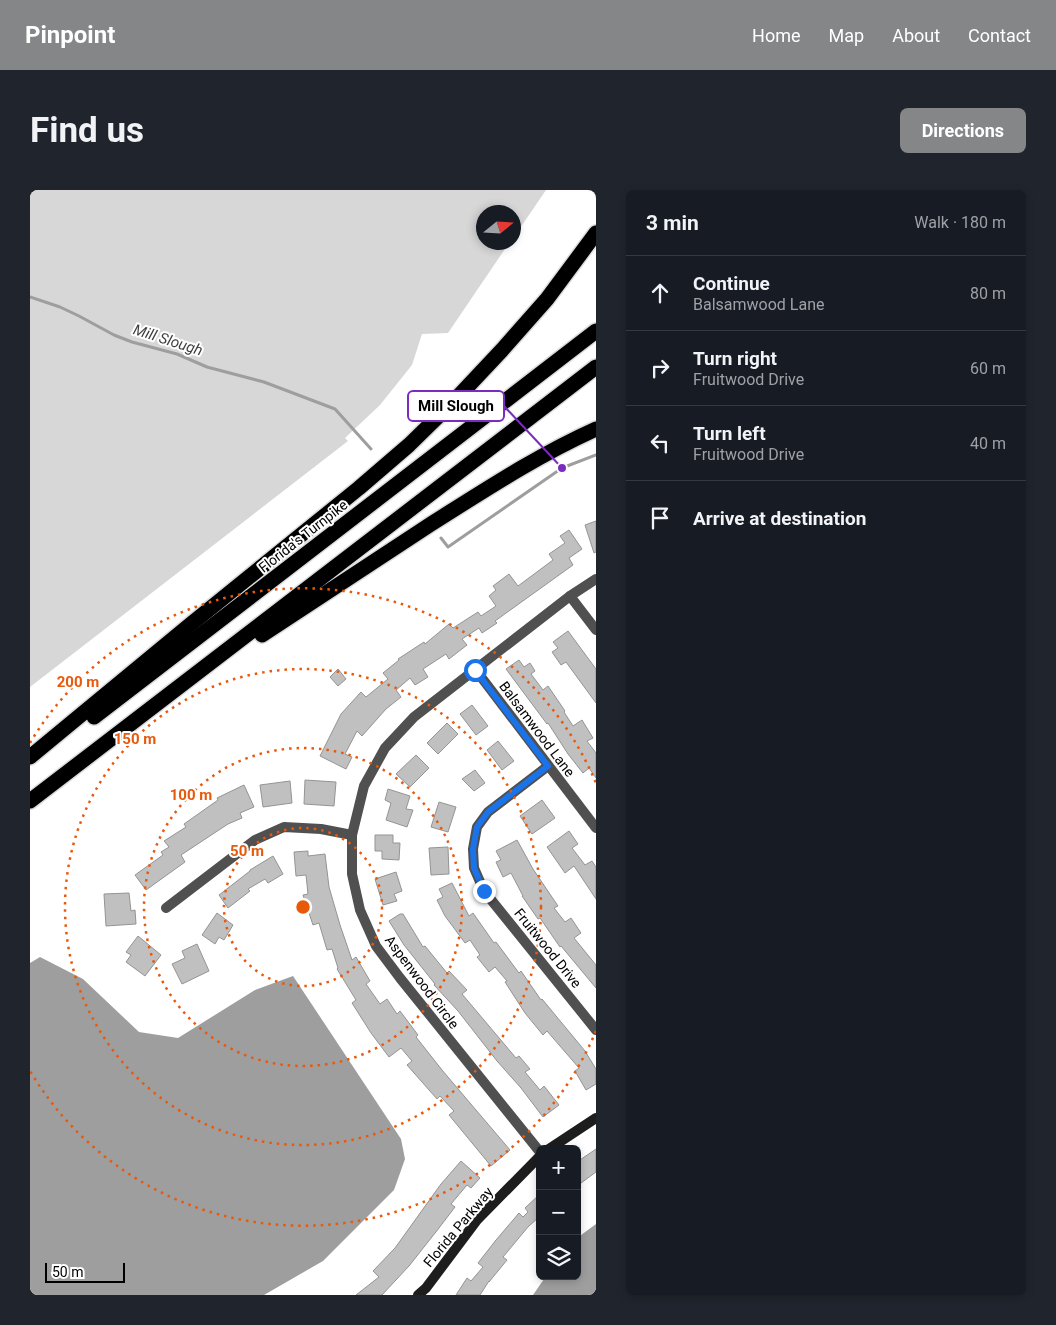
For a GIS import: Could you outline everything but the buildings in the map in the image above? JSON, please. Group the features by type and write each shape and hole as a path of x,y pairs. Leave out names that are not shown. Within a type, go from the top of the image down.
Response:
{"highway":[{"path":"30,758 409,445 455,400 547,299 596,233"},
{"name":"Florida's Turnpike","path":"30,766 596,331"},
{"path":"30,801 596,367"},
{"path":"200,671 262,635 481,492 530,462 596,428"}],"street":[{"name":"Aspenwood Circle","path":"536,1147 376,946 360,910 352,874 352,834 364,786 385,748 414,717 570,596 596,579"},
{"path":"570,596 596,630"},
{"name":"Balsamwood Lane","path":"475,670 596,828"},
{"name":"Fruitwood Drive","path":"548,766 488,812 477,827 473,849 474,868 484,891 596,1030"},
{"path":"166,908 255,840 284,827 321,829 352,834"},
{"path":"555,1145 596,1118"},
{"name":"Florida Parkway","path":"418,1295 426,1288 477,1220 536,1160"}],"shaded area":[{"path":"30,190 546,190 521,227 521,205 476,205 476,250 504,250 448,333 422,334 412,365 380,405 345,438 348,441 30,687"},
{"path":"40,957 83,979 139,1032 178,1038 255,990 293,976 401,1139 405,1159 394,1190 323,1261 264,1295 30,1295 30,963"},
{"path":"596,1224 596,1295 533,1295 543,1280 581,1280 581,1235"}],"waterway":[{"name":"Mill Slough","path":"30,297 60,307 114,335 132,342 177,354 207,367 264,382 335,409 371,449"},
{"name":"Mill Slough","path":"441,538 448,547 562,468 596,455"}],"place":[{"name":"Mill Slough","path":"562,468"}],"route":[{"path":"475,670 548,766 488,812 477,827 473,849 474,868 484,891"}]}
